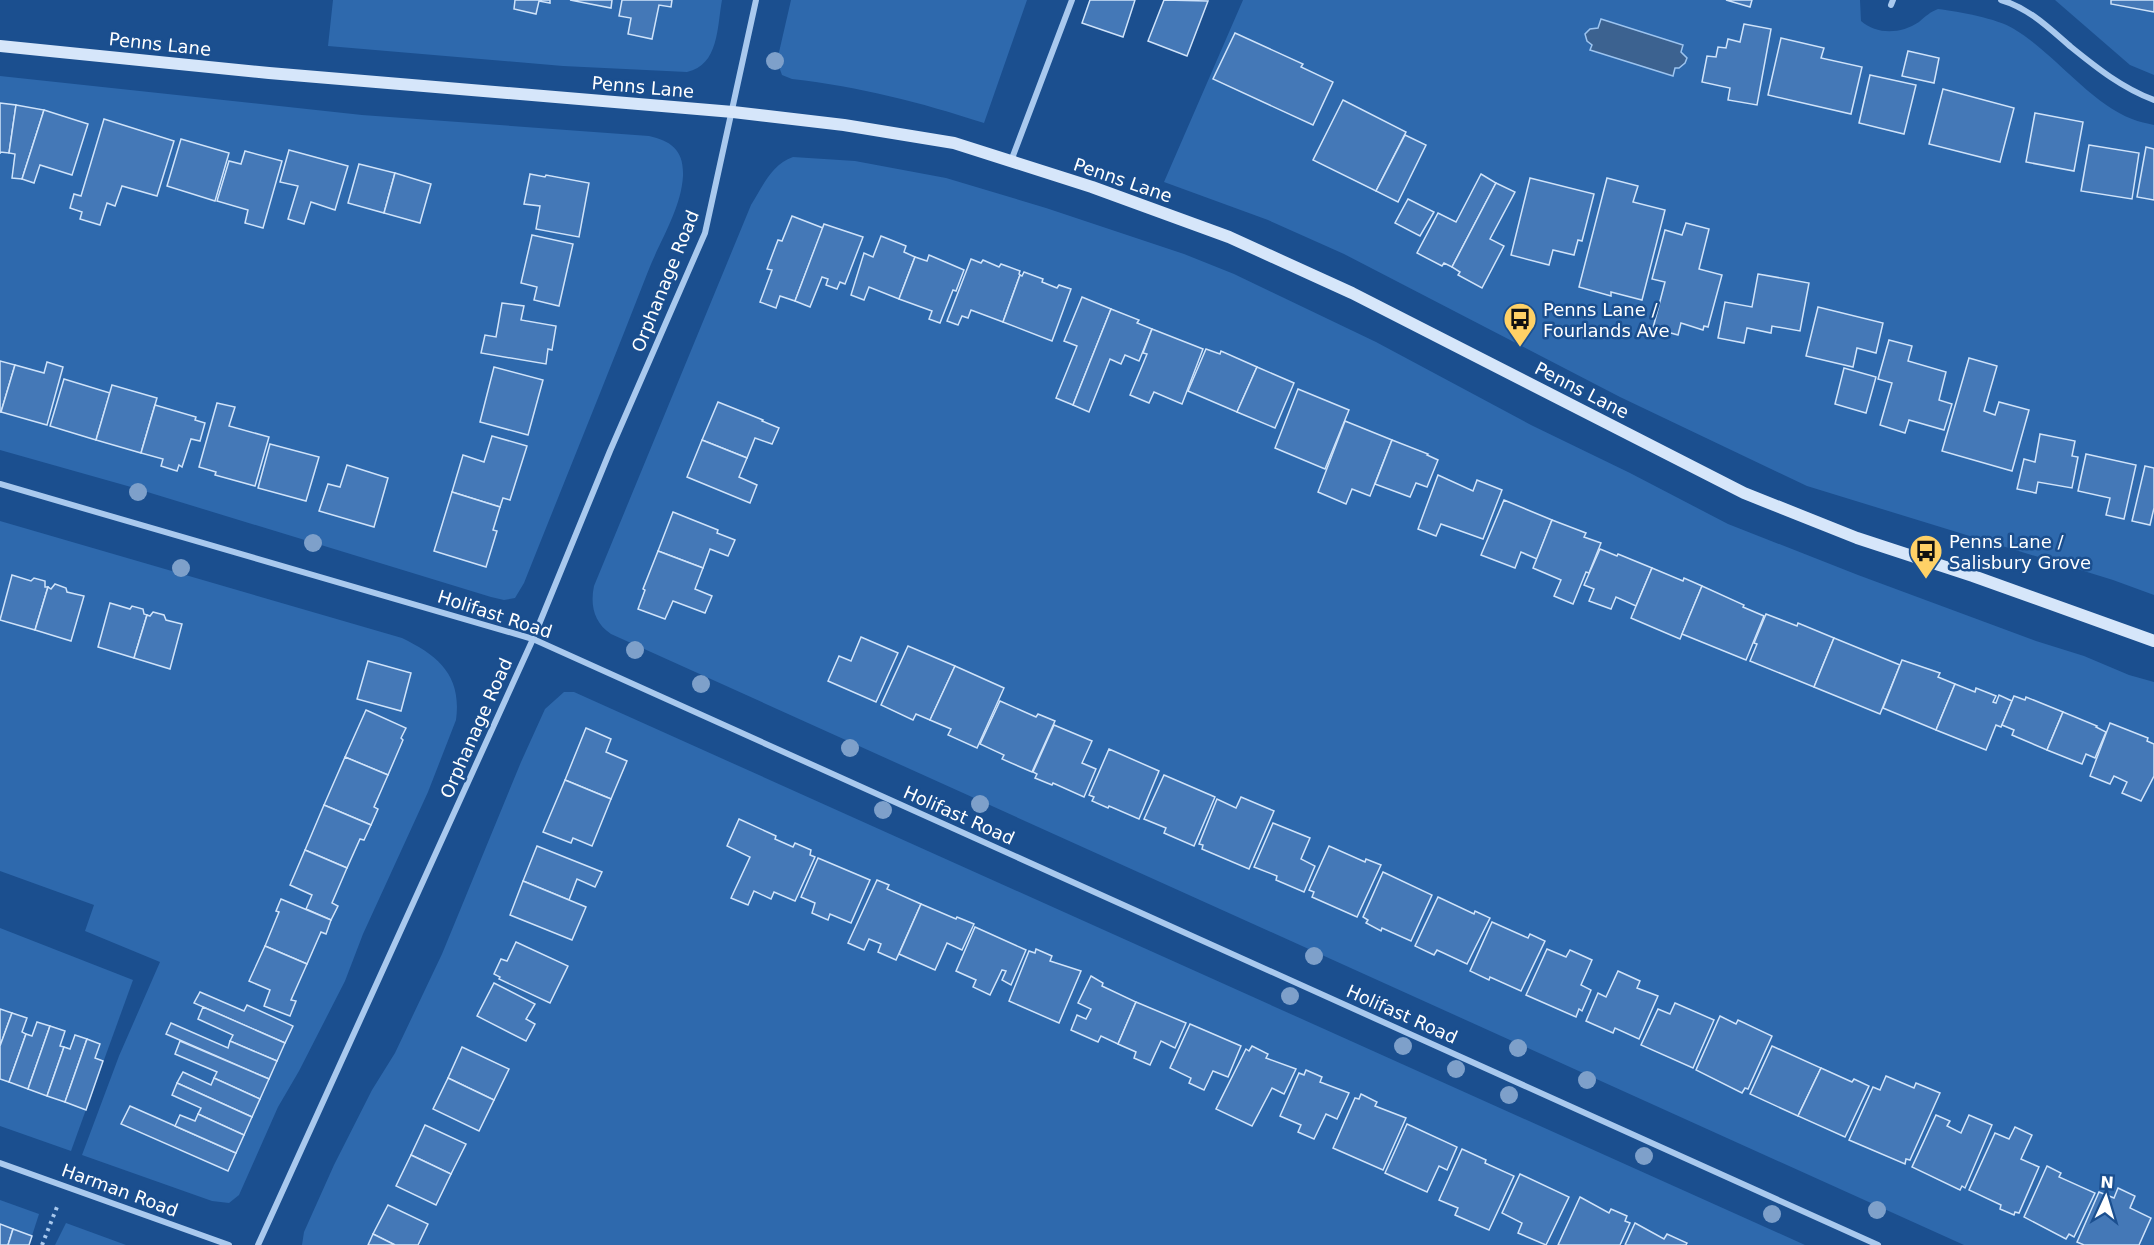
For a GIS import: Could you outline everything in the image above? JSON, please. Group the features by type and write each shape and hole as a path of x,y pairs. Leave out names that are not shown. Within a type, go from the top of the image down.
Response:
{"main road":[{"name":"Penns Lane","path":"0,46 269,73 733,112 844,125 954,143 1092,187 1229,237 1352,293 1744,493 1857,538 1973,576 2154,641"}],"street":[{"name":"Orphanage Road","path":"258,1245 532,639 610,450 705,233 756,0"},
{"path":"1011,162 1072,0"},
{"path":"2001,0 2015,4 2038,18 2108,77 2154,100"},
{"name":"Holifast Road","path":"0,484 532,639 1878,1245"},
{"name":"Harman Road","path":"0,1163 229,1245"}],"path":[{"path":"42,1245 65,1186"}],"shaded area":[{"path":"333,0 722,0 715,44 711,53 705,62 687,72 563,66 328,46"},
{"path":"791,0 1027,0 984,123 890,96 792,79 782,75 777,61"},
{"path":"1243,0 1860,0 1861,21 1867,26 1882,31 1905,29 1938,9 1988,19 2014,29 2029,39 2101,102 2132,119 2154,125 2154,595 2113,580 1807,486 1620,397 1344,254 1268,220 1164,182"},
{"path":"2055,0 2154,0 2154,75 2130,65"},
{"path":"1601,19 1683,45 1681,52 1687,58 1685,63 1675,68 1673,76 1590,50 1592,45 1587,41 1585,34 1590,29 1598,28"},
{"path":"0,76 362,115 649,136 675,148 681,159 683,176 674,214 647,274 524,583 515,598 504,600 491,597 131,487 0,450"},
{"path":"793,157 855,161 946,178 1046,208 1184,254 1234,274 1376,342 1531,425 1728,524 1858,575 2036,641 2084,656 2129,675 2154,682 2154,1245 1964,1245 605,630 597,619 593,607 594,586 751,205 773,171"},
{"path":"0,521 402,638 437,660 451,679 457,705 456,720 428,792 363,934 345,981 278,1107 239,1195 229,1203 212,1201 82,1155 119,1056 160,962 85,931 94,905 0,871"},
{"path":"564,692 574,692 1805,1245 302,1245 304,1232 334,1165 372,1090 395,1053 442,954 545,709"},
{"path":"0,928 133,980 71,1151 0,1126"},
{"path":"0,1200 39,1214 29,1245 0,1245"},
{"path":"66,1223 126,1245 55,1245"}],"building":[{"path":"515,0 550,0 550,3 539,1 536,14 514,9"},
{"path":"570,0 612,0 611,8"},
{"path":"622,0 672,0 671,7 659,5 652,39 628,34 631,18 619,16"},
{"path":"1090,0 1135,0 1123,37 1082,23"},
{"path":"1164,0 1208,1 1187,56 1148,41"},
{"path":"1726,0 1752,0 1750,7"},
{"path":"2111,0 2154,0 2154,12 2111,4"},
{"path":"1744,24 1771,29 1757,105 1728,100 1730,88 1702,82 1707,56 1716,57 1718,47 1726,48 1728,39 1740,42"},
{"path":"1235,33 1303,64 1301,67 1333,82 1313,125 1213,79"},
{"path":"1781,38 1824,48 1821,58 1862,67 1851,114 1768,95"},
{"path":"1908,51 1939,58 1934,83 1902,76"},
{"path":"1870,75 1916,85 1904,134 1859,123"},
{"path":"1943,89 2014,108 2000,162 1929,144"},
{"path":"1343,100 1406,132 1376,191 1313,160"},
{"path":"0,103 16,105 9,153 0,152"},
{"path":"16,105 44,110 22,179 12,178 15,154 9,153"},
{"path":"44,110 88,124 72,175 40,165 34,183 22,179"},
{"path":"2035,113 2083,122 2074,171 2026,162"},
{"path":"104,119 174,141 157,196 122,186 115,206 107,203 100,225 80,219 82,212 70,208 74,194 81,196"},
{"path":"1405,135 1426,145 1398,202 1376,191"},
{"path":"181,139 229,153 215,201 167,186"},
{"path":"2089,145 2139,153 2132,199 2081,191"},
{"path":"2146,147 2154,149 2154,200 2137,197"},
{"path":"289,150 348,166 335,210 311,202 304,224 288,219 298,186 280,182"},
{"path":"245,151 282,161 263,228 245,223 248,210 217,201 229,161 241,164"},
{"path":"359,164 395,173 384,213 348,203"},
{"path":"395,173 431,184 420,223 384,213"},
{"path":"530,174 589,183 579,237 536,229 540,206 524,204"},
{"path":"1481,174 1496,183 1452,267 1444,263 1442,266 1417,253 1438,213 1456,222"},
{"path":"1530,178 1594,194 1582,241 1578,240 1574,255 1553,250 1549,265 1511,255"},
{"path":"1607,178 1638,186 1633,202 1665,210 1642,300 1611,292 1611,296 1579,287"},
{"path":"1496,183 1515,192 1490,239 1504,246 1482,288 1458,275 1460,272 1452,267"},
{"path":"1408,199 1434,212 1420,236 1395,223"},
{"path":"792,216 823,228 795,301 780,296 776,308 760,302 772,270 767,269 778,240 782,241"},
{"path":"1686,223 1709,229 1699,269 1722,275 1708,327 1704,326 1703,330 1681,323 1678,335 1653,328 1665,282 1652,279 1665,230 1682,235"},
{"path":"824,224 863,237 845,284 840,282 837,289 826,285 828,279 822,277 810,307 795,301"},
{"path":"532,235 573,244 559,306 534,300 537,287 521,283"},
{"path":"881,236 906,246 904,252 915,257 899,299 869,287 864,300 851,295 864,253 873,257"},
{"path":"929,255 964,270 940,323 929,319 932,311 899,299 915,257 927,261"},
{"path":"971,259 981,263 983,260 999,267 1001,264 1020,271 1003,322 971,310 968,318 962,316 958,325 947,321"},
{"path":"1024,272 1043,279 1042,282 1057,288 1059,285 1071,289 1052,341 1003,322 1020,275 1022,276"},
{"path":"1758,274 1809,283 1800,331 1772,326 1771,333 1747,328 1744,343 1718,338 1725,302 1752,307"},
{"path":"1082,297 1111,309 1073,405 1056,398 1077,346 1064,341"},
{"path":"502,303 524,306 521,320 556,326 552,350 548,349 546,364 481,353 485,335 496,337"},
{"path":"1818,307 1883,323 1876,353 1857,348 1853,367 1806,356"},
{"path":"1111,309 1139,320 1137,323 1152,329 1139,361 1125,355 1121,364 1110,359 1089,412 1073,405"},
{"path":"1152,329 1203,349 1182,404 1154,392 1149,403 1130,395 1147,354 1143,353"},
{"path":"1889,340 1912,346 1908,361 1946,372 1939,400 1952,404 1944,430 1909,420 1905,433 1880,425 1892,383 1878,379"},
{"path":"1206,349 1220,354 1221,351 1257,367 1237,412 1188,391"},
{"path":"1969,358 1997,366 1984,411 1995,415 1999,402 2029,410 2012,471 1942,451"},
{"path":"0,361 15,365 1,412 0,412"},
{"path":"47,362 63,367 47,425 1,412 15,365 44,373"},
{"path":"494,367 543,380 528,435 480,422"},
{"path":"1257,367 1294,383 1275,428 1237,412"},
{"path":"1844,368 1876,377 1866,413 1835,404"},
{"path":"64,379 110,393 96,440 50,426"},
{"path":"112,385 157,398 141,453 96,440"},
{"path":"1298,389 1349,410 1325,469 1275,448"},
{"path":"718,402 779,428 772,444 755,438 747,458 702,440"},
{"path":"217,403 235,407 229,426 269,437 255,486 215,475 216,472 199,467"},
{"path":"155,405 196,417 195,420 205,423 200,441 191,439 182,467 179,465 177,471 161,466 163,459 141,453"},
{"path":"1345,421 1392,440 1370,496 1352,489 1346,504 1318,492"},
{"path":"2040,434 2075,441 2072,456 2078,457 2072,488 2038,482 2036,493 2017,489 2024,459 2035,462"},
{"path":"492,436 527,446 510,500 503,498 500,507 452,492 463,455 484,462"},
{"path":"702,440 747,458 739,477 757,485 750,503 687,477"},
{"path":"1392,440 1438,460 1427,487 1416,483 1410,497 1375,484"},
{"path":"270,444 319,457 306,501 258,488"},
{"path":"2086,454 2136,465 2124,519 2106,515 2110,498 2078,491"},
{"path":"347,465 388,478 374,527 319,511 328,484 340,487"},
{"path":"2145,466 2154,468 2154,508 2150,525 2132,521"},
{"path":"1438,475 1473,491 1477,480 1502,490 1483,539 1441,524 1436,536 1418,529"},
{"path":"452,492 500,507 493,530 497,531 486,567 434,551"},
{"path":"1504,500 1552,520 1537,559 1521,552 1515,568 1481,555"},
{"path":"673,512 718,530 717,533 735,540 728,556 710,549 703,568 658,551"},
{"path":"1552,520 1586,533 1584,537 1601,543 1573,604 1554,596 1561,580 1533,568"},
{"path":"1600,549 1652,568 1636,606 1616,597 1611,609 1589,601 1594,589 1584,585"},
{"path":"658,551 703,568 695,589 712,596 705,613 673,601 665,619 638,609"},
{"path":"1652,568 1702,586 1680,639 1631,618"},
{"path":"12,575 31,581 34,578 45,581 45,587 48,587 35,630 0,620"},
{"path":"55,584 66,588 67,592 84,596 71,641 35,630 48,587 51,589"},
{"path":"1702,586 1764,616 1746,660 1682,634"},
{"path":"110,603 130,609 132,606 143,609 144,614 147,615 134,658 98,647"},
{"path":"153,612 164,615 166,620 182,624 170,669 134,658 147,615 150,616"},
{"path":"1766,614 1797,626 1798,623 1834,638 1814,687 1750,661 1757,644 1754,643"},
{"path":"861,637 898,653 876,702 828,681 839,656 851,661"},
{"path":"1834,638 1900,665 1880,714 1814,687"},
{"path":"908,646 955,666 930,720 916,714 913,720 881,705"},
{"path":"1902,660 1940,673 1938,677 1955,684 1936,730 1883,708"},
{"path":"368,661 411,673 401,711 357,699"},
{"path":"955,666 1004,688 977,748 948,735 951,729 930,720"},
{"path":"1955,684 1975,692 1976,688 1996,696 1993,702 1996,703 1999,695 2012,701 2001,727 1996,725 1986,750 1936,730"},
{"path":"2014,696 2025,700 2026,697 2063,712 2047,750 2012,735 2014,730 2002,725"},
{"path":"1000,701 1036,717 1038,714 1055,721 1032,772 1002,759 1004,755 980,744"},
{"path":"366,710 406,728 388,775 345,757"},
{"path":"2063,712 2106,732 2095,758 2086,754 2082,764 2047,750"},
{"path":"2110,723 2148,738 2147,741 2154,744 2154,776 2141,801 2122,793 2127,782 2114,776 2110,784 2090,776"},
{"path":"1054,725 1092,741 1082,763 1096,769 1084,797 1053,783 1052,785 1035,778 1037,774 1033,772"},
{"path":"586,728 611,739 606,752 627,761 611,799 565,780"},
{"path":"1109,749 1159,771 1139,819 1092,801 1094,797 1089,795"},
{"path":"345,757 388,775 374,807 378,809 371,825 324,805"},
{"path":"1164,775 1215,797 1194,846 1164,833 1166,828 1144,819"},
{"path":"565,780 611,799 592,846 573,838 571,843 543,832"},
{"path":"1241,797 1274,811 1249,869 1202,849 1203,845 1199,844 1217,799 1236,808"},
{"path":"324,805 371,825 364,840 360,839 347,868 305,850"},
{"path":"739,819 776,836 775,839 793,847 795,843 811,850 810,855 815,857 795,901 774,892 771,899 754,891 748,905 731,898 750,857 727,846"},
{"path":"1273,823 1310,838 1301,859 1315,866 1304,892 1276,880 1277,876 1254,867"},
{"path":"537,846 602,872 595,887 577,879 569,900 523,881"},
{"path":"1329,846 1365,862 1366,859 1381,865 1357,917 1312,897 1314,892 1309,890"},
{"path":"305,850 347,868 332,903 338,906 331,920 306,909 312,895 290,885"},
{"path":"818,858 870,880 851,923 830,914 828,920 812,913 815,903 801,897"},
{"path":"1383,872 1432,895 1411,941 1382,928 1381,931 1366,923 1368,920 1363,917"},
{"path":"877,880 889,885 887,889 921,904 896,960 878,952 881,944 869,939 864,950 848,943"},
{"path":"523,881 586,907 572,940 510,915"},
{"path":"1438,897 1474,914 1475,911 1490,918 1467,964 1437,950 1434,955 1415,946"},
{"path":"281,899 331,920 326,934 321,932 307,964 265,946 279,912 276,911"},
{"path":"921,904 974,924 962,950 947,943 935,970 899,954"},
{"path":"1492,922 1528,938 1530,934 1545,941 1521,991 1470,971"},
{"path":"975,927 1026,950 1011,985 1002,980 1006,971 1002,970 990,995 973,987 976,980 956,971"},
{"path":"516,942 568,966 550,1003 499,979 500,977 494,974 501,959 507,961"},
{"path":"265,946 307,964 291,1000 296,1001 290,1016 264,1006 270,990 249,981"},
{"path":"1036,949 1052,956 1050,961 1081,971 1059,1023 1009,1001 1029,951 1035,953"},
{"path":"1547,949 1566,957 1570,950 1592,960 1581,985 1591,990 1582,1011 1579,1009 1576,1017 1526,995"},
{"path":"1618,971 1640,981 1637,988 1658,996 1639,1039 1615,1028 1613,1033 1586,1021 1598,993 1606,997"},
{"path":"1091,976 1103,983 1102,986 1136,1002 1118,1044 1101,1036 1098,1042 1071,1030 1077,1015 1086,1019 1091,1009 1078,1003"},
{"path":"494,983 535,1004 526,1019 535,1024 526,1041 477,1016"},
{"path":"200,992 244,1011 247,1005 293,1026 285,1043 194,1003"},
{"path":"1136,1002 1186,1023 1175,1048 1161,1041 1150,1065 1134,1058 1136,1052 1118,1044"},
{"path":"1675,1003 1714,1020 1693,1068 1641,1045 1658,1009 1670,1014"},
{"path":"203,1007 285,1043 277,1061 230,1041 233,1035 198,1019"},
{"path":"0,1009 12,1013 0,1046"},
{"path":"12,1013 27,1018 22,1032 26,1034 9,1082 0,1079 0,1046"},
{"path":"1720,1016 1736,1024 1738,1020 1772,1036 1748,1089 1745,1088 1742,1093 1696,1070"},
{"path":"37,1022 50,1026 28,1089 9,1082 26,1034 32,1036"},
{"path":"171,1023 228,1048 230,1041 277,1061 269,1079 166,1034"},
{"path":"1190,1024 1241,1046 1228,1077 1213,1071 1204,1090 1189,1083 1191,1078 1170,1068"},
{"path":"50,1026 65,1031 60,1046 64,1047 47,1096 28,1089"},
{"path":"75,1035 87,1039 65,1102 47,1096 64,1047 70,1049"},
{"path":"87,1039 100,1044 95,1058 103,1061 86,1110 65,1102"},
{"path":"180,1041 269,1079 260,1099 214,1078 217,1072 175,1054"},
{"path":"1252,1046 1268,1054 1266,1058 1296,1069 1284,1094 1272,1088 1252,1126 1216,1109 1246,1049 1249,1051"},
{"path":"1772,1046 1821,1068 1798,1116 1750,1094"},
{"path":"462,1047 509,1069 494,1100 448,1078"},
{"path":"1821,1068 1852,1082 1854,1079 1869,1086 1845,1137 1798,1116"},
{"path":"1306,1070 1322,1077 1320,1082 1349,1093 1337,1119 1326,1114 1314,1139 1298,1132 1301,1125 1280,1116 1299,1073 1304,1075"},
{"path":"183,1072 211,1085 214,1078 260,1099 252,1117 177,1083"},
{"path":"1886,1076 1914,1088 1916,1083 1940,1093 1910,1160 1906,1159 1905,1164 1849,1140 1873,1087 1880,1090"},
{"path":"448,1078 494,1100 479,1131 433,1109"},
{"path":"177,1083 252,1117 244,1135 198,1114 201,1108 172,1095"},
{"path":"1361,1094 1377,1102 1375,1106 1406,1118 1383,1170 1333,1148 1355,1098 1359,1099"},
{"path":"130,1106 236,1153 228,1171 121,1124"},
{"path":"198,1114 244,1135 236,1153 175,1126 180,1115 195,1121"},
{"path":"1936,1115 1950,1121 1947,1126 1961,1133 1969,1115 1992,1125 1965,1188 1962,1186 1960,1190 1912,1167"},
{"path":"1407,1124 1457,1147 1447,1170 1439,1166 1427,1192 1385,1173"},
{"path":"425,1125 466,1144 451,1174 411,1155"},
{"path":"2015,1127 2032,1135 2021,1159 2039,1167 2019,1213 2015,1212 2014,1215 2000,1209 2001,1205 1969,1190 1995,1133 2009,1139"},
{"path":"1462,1149 1486,1160 1485,1163 1514,1176 1489,1230 1455,1215 1458,1208 1439,1200"},
{"path":"411,1155 451,1174 436,1205 396,1186"},
{"path":"2047,1166 2061,1173 2059,1177 2095,1193 2074,1237 2069,1234 2066,1239 2024,1217"},
{"path":"1520,1174 1569,1197 1546,1245 1518,1233 1522,1223 1502,1213"},
{"path":"2118,1188 2135,1196 2130,1208 2151,1218 2139,1245 2084,1245 2077,1242 2099,1192 2114,1198"},
{"path":"1580,1197 1609,1213 1611,1209 1627,1216 1625,1221 1630,1223 1620,1245 1558,1245"},
{"path":"388,1205 428,1224 418,1245 395,1245 373,1234"},
{"path":"1635,1223 1664,1239 1667,1234 1687,1243 1686,1245 1625,1245"},
{"path":"0,1224 13,1229 8,1245 0,1245"},
{"path":"13,1229 32,1236 29,1245 8,1245"},
{"path":"373,1234 395,1245 368,1245"}],"place":[{"name":"Penns Lane / Fourlands Ave","path":"1520,348"},
{"name":"Penns Lane / Salisbury Grove","path":"1926,580"}]}
